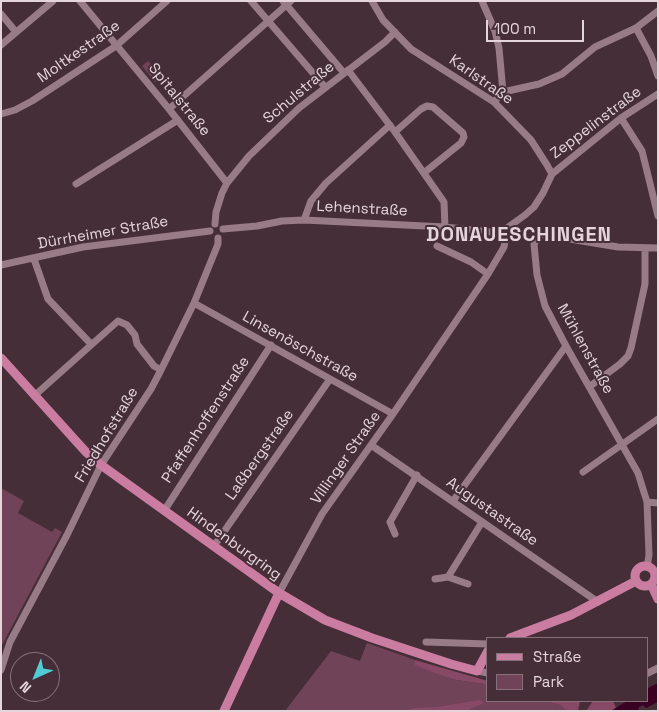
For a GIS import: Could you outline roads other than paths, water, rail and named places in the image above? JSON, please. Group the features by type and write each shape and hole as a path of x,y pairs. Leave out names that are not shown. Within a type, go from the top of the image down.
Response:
{"main road":[{"name":"Hindenburgring","path":"1,358 85,451 101,465 279,593 325,620 390,644 477,671"},
{"path":"647,567 654,573 654,579 650,584 642,586 636,581 635,574 640,568 647,567"},
{"path":"513,637 571,615 636,581"},
{"path":"650,584 658,599"},
{"name":"Villinger Straße","path":"224,711 279,593"},
{"path":"477,671 487,653"}],"street":[{"path":"1,44 53,1"},
{"name":"Spitalstraße","path":"80,1 227,183"},
{"name":"Moltkestraße","path":"1,114 15,110 32,101 116,46 166,1"},
{"path":"251,1 325,87"},
{"name":"Karlstraße","path":"372,1 383,20 411,49 494,102 531,140 552,174"},
{"path":"482,1 495,31 499,48 503,92"},
{"path":"169,109 286,2 390,125 424,172 444,202 445,227"},
{"path":"494,102 503,92 550,80 562,74 595,47 636,28 658,11"},
{"path":"1,14 16,32"},
{"path":"636,28 651,56 658,76"},
{"name":"Schulstraße","path":"227,183 249,156 275,130 325,87 385,42 395,32"},
{"name":"Zeppelinstraße","path":"552,174 621,118 658,94"},
{"path":"395,132 427,106 433,107 463,133 464,137 461,142 424,172"},
{"path":"621,118 642,151 658,216"},
{"path":"76,184 178,120"},
{"path":"304,220 311,201 326,183 390,125"},
{"path":"500,233 534,207 552,174"},
{"path":"215,224 220,225 223,229 222,235 218,238 212,236 210,231 211,227 215,224 218,204 227,183"},
{"name":"Lehenstraße","path":"223,229 304,220 445,227 500,233"},
{"name":"Dürrheimer Straße","path":"1,265 83,247 210,231"},
{"name":"Villinger Straße","path":"279,593 322,514 393,414 488,274 504,247 505,241 500,233"},
{"name":"Mühlenstraße","path":"646,249 618,247 540,234 534,244 537,274 545,306 638,473 647,502 649,555 647,567"},
{"name":"Friedhofstraße","path":"1,670 10,642 67,535 101,465 151,389 161,370 194,303 218,244 218,238"},
{"path":"437,246 471,262 488,274"},
{"path":"589,386 628,356 645,284 646,249 658,248"},
{"path":"34,259 48,299 91,344"},
{"name":"Linsenöschstraße","path":"194,303 393,414"},
{"path":"34,396 115,323 122,322 127,325 135,335 137,344 154,366 161,370"},
{"name":"Pfaffenhoffenstraße","path":"164,511 272,345"},
{"path":"453,501 566,346"},
{"name":"Laßbergstraße","path":"214,546 330,379"},
{"path":"583,472 658,419"},
{"name":"Augustastraße","path":"371,445 598,602"},
{"path":"395,534 390,522 416,475"},
{"path":"647,502 658,503"},
{"path":"448,577 482,522"},
{"path":"435,579 448,577 468,584"},
{"path":"426,642 487,644"},
{"path":"477,671 487,673"}],"district":[{"name":"DONAUESCHINGEN","path":"519,236"}]}
